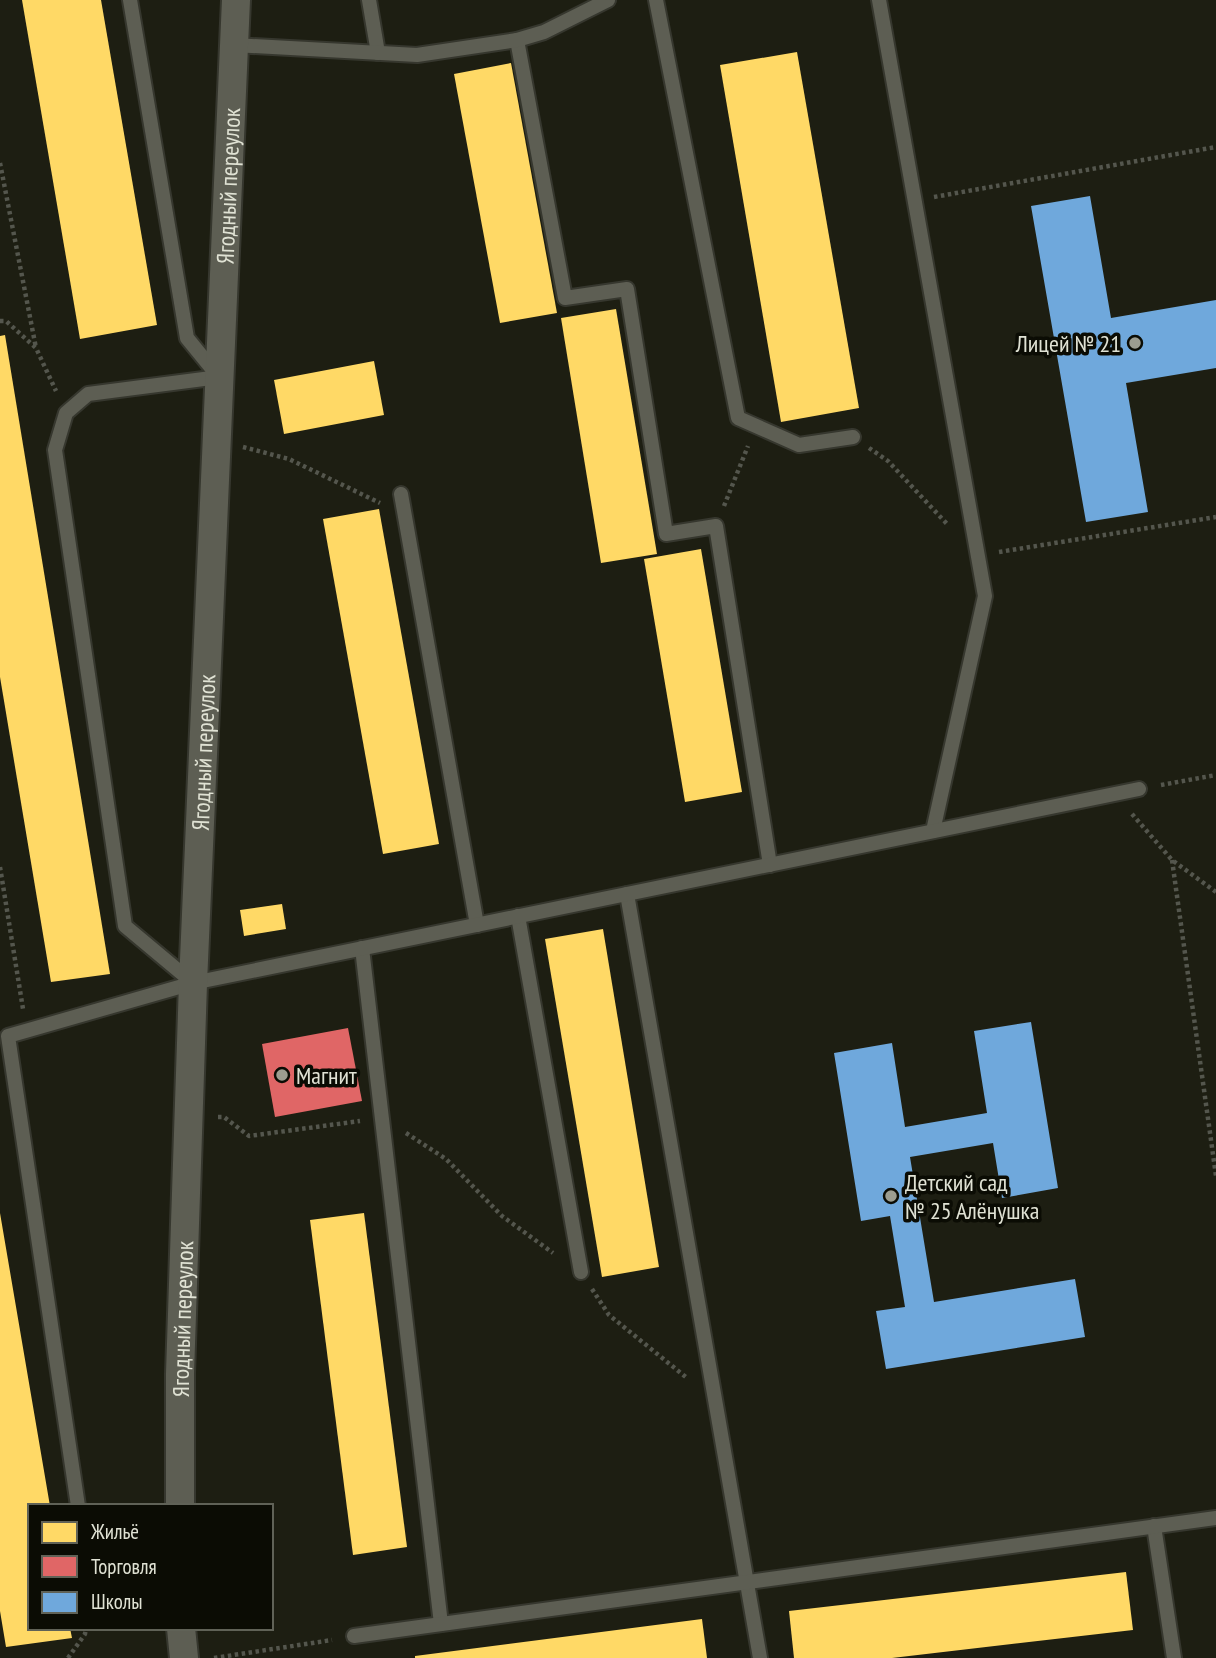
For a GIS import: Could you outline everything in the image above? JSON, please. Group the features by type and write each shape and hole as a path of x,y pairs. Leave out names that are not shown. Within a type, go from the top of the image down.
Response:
{"street":[{"name":"Ягодный переулок","path":"180,1504 180,1374 193,983 236,0"},
{"path":"181,1630 184,1658"}],"lane":[{"path":"130,0 187,338 219,377"},
{"path":"369,0 378,53"},
{"path":"234,45 417,55 517,40 544,32 606,0"},
{"path":"656,0 738,418 799,445 853,437"},
{"path":"879,0 985,596 933,831"},
{"path":"517,40 565,298 627,289 666,534 716,526 770,865"},
{"path":"193,983 125,926 55,450 66,413 88,394 219,377"},
{"path":"401,494 477,925"},
{"path":"78,1504 8,1036 193,983 1139,789"},
{"path":"628,894 760,1658"},
{"path":"518,916 581,1272"},
{"path":"362,948 441,1624"},
{"path":"354,1636 1216,1518"},
{"path":"1154,1525 1174,1658"}],"path":[{"path":"915,200 1216,147"},
{"path":"0,163 36,348 66,413"},
{"path":"0,321 6,321 36,348"},
{"path":"716,526 756,426"},
{"path":"853,437 888,461 978,556 1216,517"},
{"path":"216,440 289,459 369,496 405,518"},
{"path":"1139,789 1216,775"},
{"path":"1115,794 1172,860 1216,892"},
{"path":"1172,860 1216,1176"},
{"path":"0,867 27,1031"},
{"path":"215,1117 224,1117 249,1136 382,1118 446,1159 502,1216 581,1272 609,1315 715,1400"},
{"path":"68,1658 86,1630"},
{"path":"214,1658 354,1636"}],"building: Жильё":[{"path":"22,0 101,0 157,325 80,339"},
{"path":"797,52 859,408 781,422 720,65"},
{"path":"511,63 557,313 500,323 454,74"},
{"path":"616,309 657,554 601,563 561,318"},
{"path":"5,335 110,974 51,982 0,677 0,336"},
{"path":"374,361 384,415 284,434 274,380"},
{"path":"379,509 439,844 383,854 323,519"},
{"path":"701,549 742,792 685,802 644,559"},
{"path":"282,904 286,929 244,936 240,910"},
{"path":"603,929 659,1267 602,1277 545,939"},
{"path":"0,1213 50,1504 28,1504 28,1630 70,1630 72,1638 6,1647 0,1611"},
{"path":"364,1213 407,1547 353,1555 310,1220"},
{"path":"1126,1572 1133,1630 892,1658 794,1658 789,1611"},
{"path":"702,1619 707,1658 415,1658 415,1656"}],"building: Торговля":[{"path":"348,1028 362,1101 275,1117 262,1044"}],"building: Школы":[{"name":"Лицей № 21","path":"1090,196 1111,318 1216,300 1216,368 1126,383 1148,512 1086,522 1031,206"},
{"path":"1031,1022 1058,1188 1002,1198 993,1143 910,1157 934,1302 1075,1279 1085,1337 886,1369 876,1311 905,1307 890,1216 861,1221 834,1053 892,1043 905,1127 987,1113 974,1031"}],"place":[{"name":"Лицей № 21","path":"1135,343"},
{"name":"Магнит","path":"282,1075"},
{"name":"Детский сад № 25 Алёнушка","path":"891,1196"}]}
